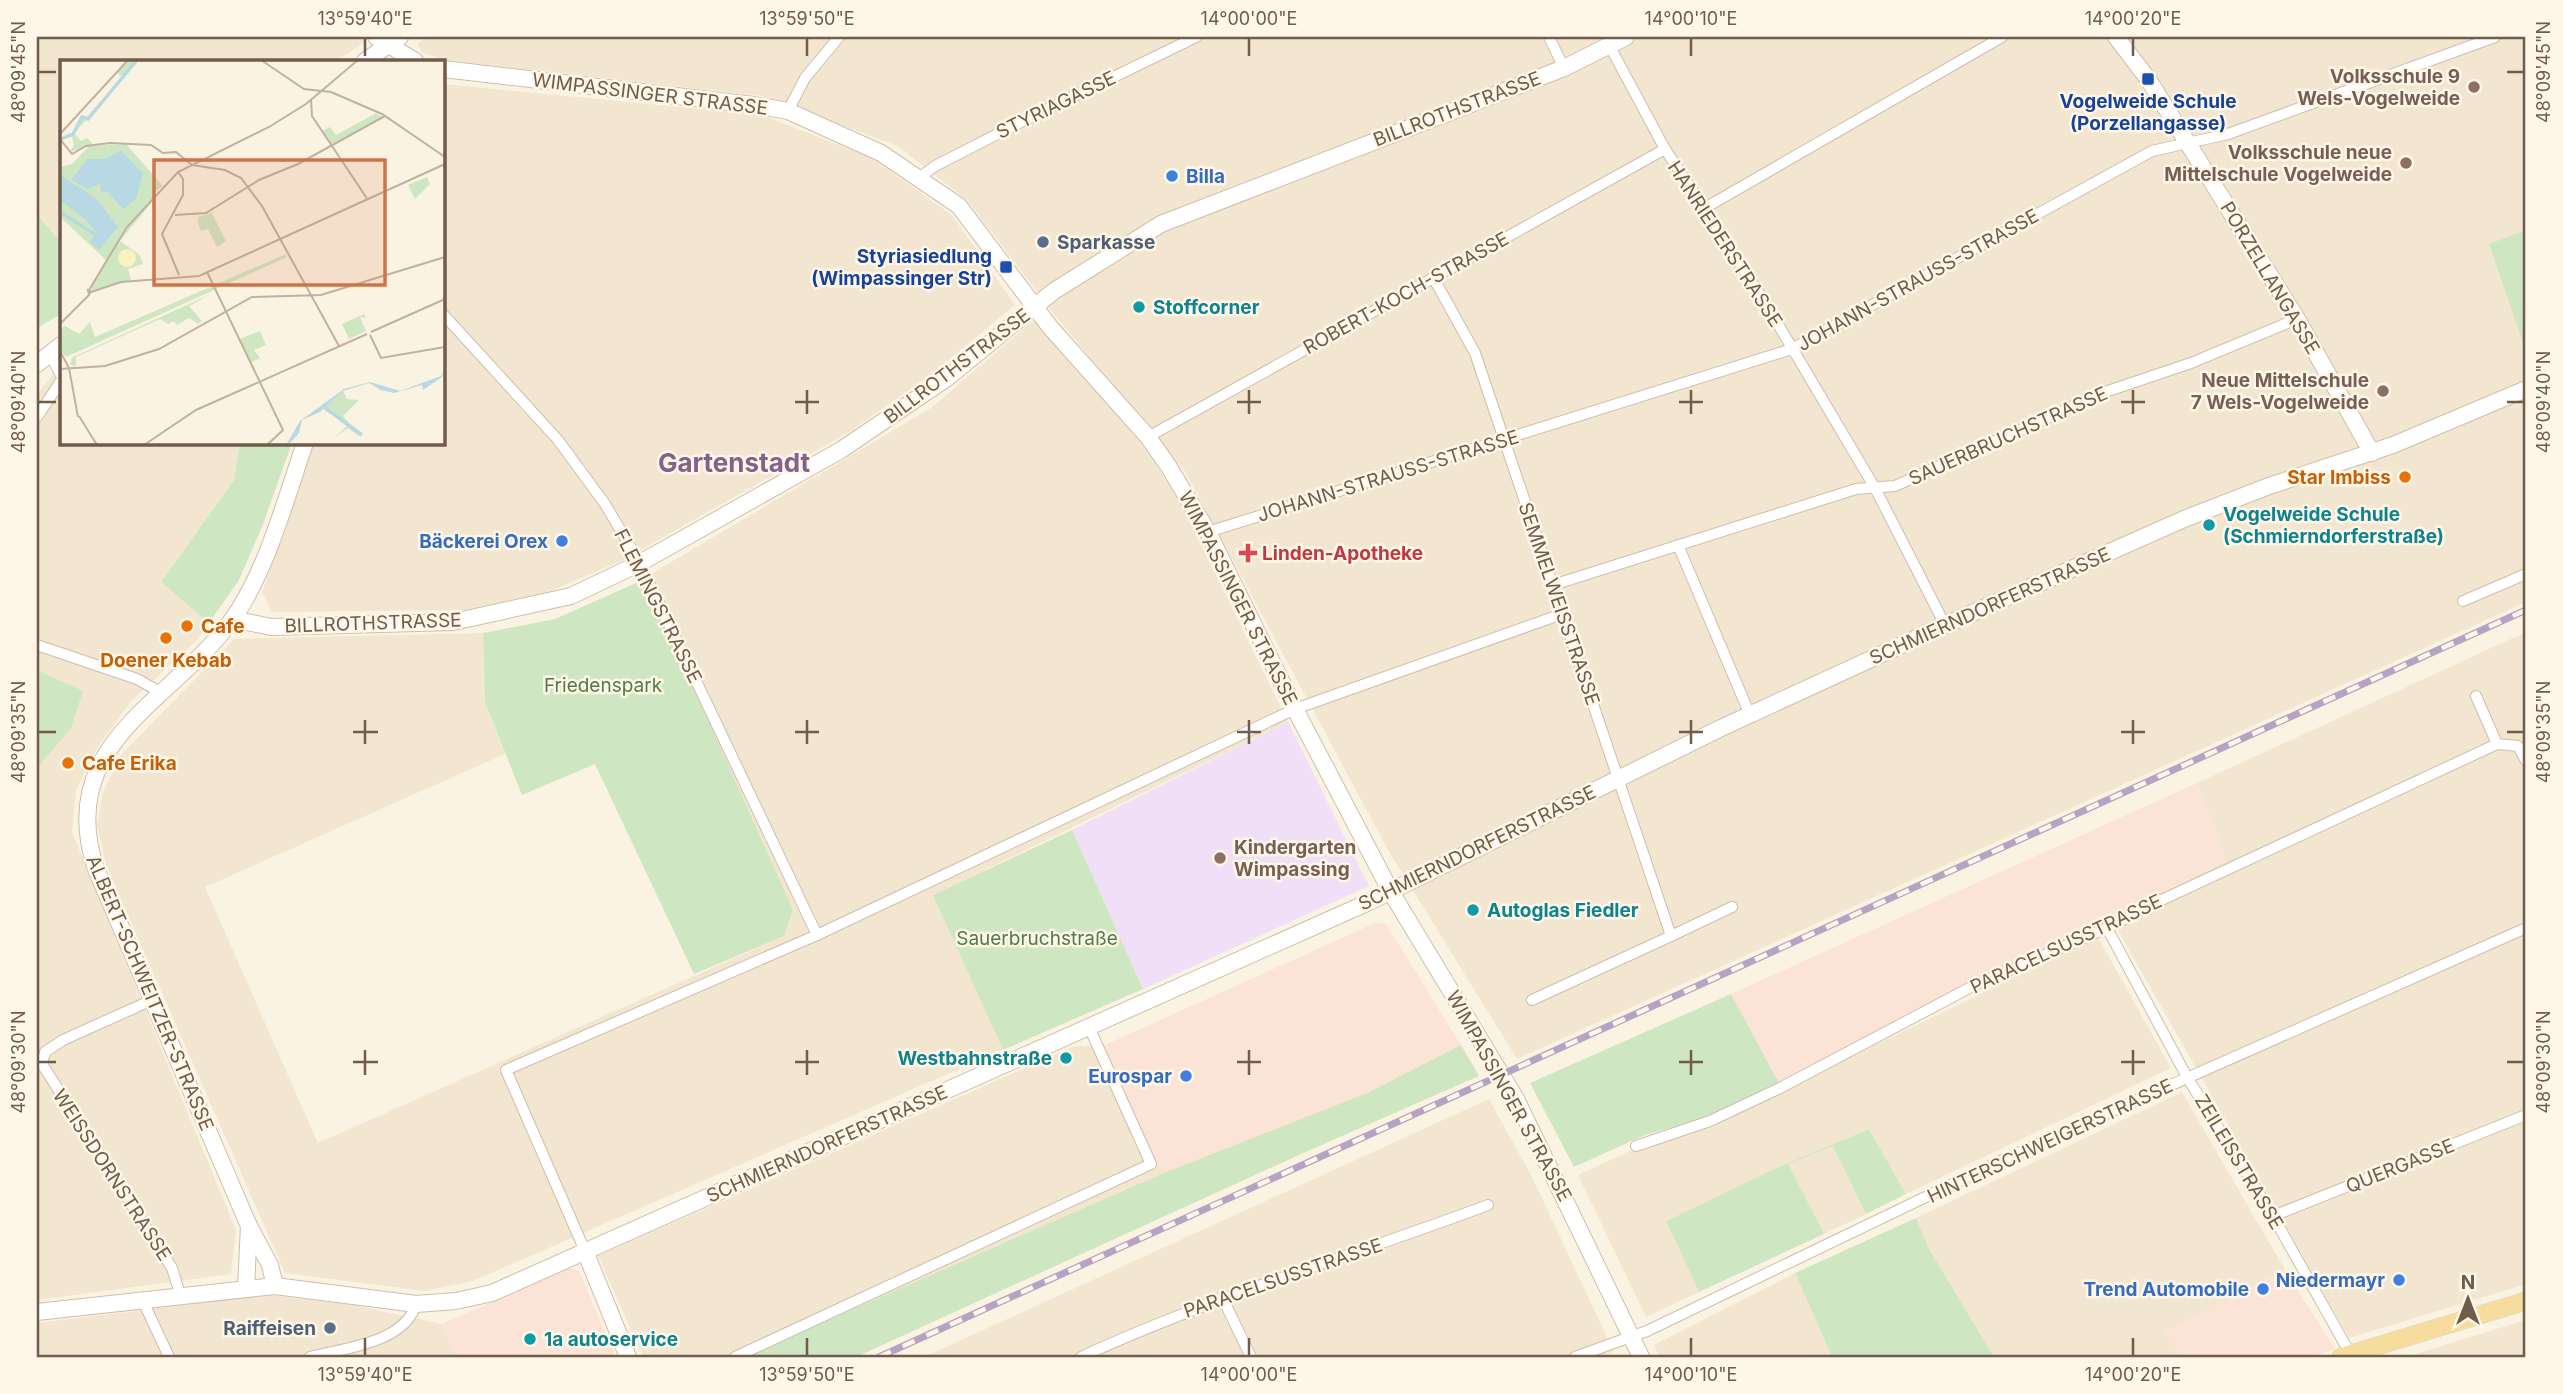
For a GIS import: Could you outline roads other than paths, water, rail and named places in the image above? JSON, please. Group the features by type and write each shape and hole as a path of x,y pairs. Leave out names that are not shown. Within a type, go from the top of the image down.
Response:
{"main road":[{"path":"2348,1356 2526,1301"}],"street":[{"path":"788,111 805,78 839,37"},
{"name":"STYRIAGASSE","path":"919,178 935,166 1015,125 1196,37"},
{"path":"1549,37 1564,68"},
{"name":"BILLROTHSTRASSE","path":"233,619 271,627 464,621 570,596 640,563 841,450 913,403 1035,306 1132,241 1191,210 1564,68 1626,37"},
{"path":"1703,209 2002,37"},
{"name":"PORZELLANGASSE","path":"2116,37 2148,79 2297,319 2372,453"},
{"name":"JOHANN-STRAUSS-STRASSE","path":"1208,532 1792,349 2152,151 2228,134 2495,37"},
{"path":"366,60 388,39 414,60"},
{"name":"HANRIEDERSTRASSE","path":"1609,45 1665,149 1792,349 1875,488 1945,625"},
{"name":"WIMPASSINGER STRASSE","path":"444,69 788,111 881,153 959,206 1035,306 1148,437 1184,489 1391,892 1516,1099 1641,1357"},
{"name":"ROBERT-KOCH-STRASSE","path":"1148,437 1665,149"},
{"name":"SEMMELWEISSTRASSE","path":"1433,277 1475,353 1671,936"},
{"name":"FLEMINGSTRASSE","path":"444,315 558,440 605,504 640,563 817,935"},
{"name":"SAUERBRUCHSTRASSE","path":"1553,585 1844,492 1895,486 2105,392 2191,363 2297,319"},
{"path":"49,354 60,372"},
{"path":"37,417 60,382"},
{"name":"SCHMIERNDORFERSTRASSE","path":"37,1311 275,1286 416,1304 456,1301 492,1293 1391,892 1750,715 1945,625 2184,519 2269,486 2372,453 2526,388"},
{"name":"ALBERT-SCHWEITZER-STRASSE","path":"275,1286 270,1265 249,1226 96,869 87,838 87,822 96,774 108,748 233,619 258,570 305,444"},
{"path":"1678,545 1750,715"},
{"path":"2463,601 2526,574"},
{"path":"628,1357 506,1070 817,935 1295,709 1562,614"},
{"path":"37,645 137,679 160,692"},
{"path":"2476,696 2497,744 2522,743 2526,761"},
{"name":"PARACELSUSSTRASSE","path":"1636,1146 1710,1121 1778,1089 1975,985 2107,928 2497,744"},
{"path":"1532,1000 1732,907"},
{"name":"ZEILEISSTRASSE","path":"2107,928 2188,1077 2273,1216 2348,1356"},
{"name":"HINTERSCHWEIGERSTRASSE","path":"1575,1357 1633,1336 2012,1156 2526,928"},
{"name":"WEISSDORNSTRASSE","path":"152,1000 63,1040 45,1052 42,1064 172,1268 180,1294"},
{"path":"735,1357 1151,1164 1089,1027"},
{"name":"QUERGASSE","path":"2273,1216 2526,1115"},
{"name":"PARACELSUSSTRASSE","path":"1081,1357 1222,1297 1363,1252 1488,1205"},
{"name":"ALBERT-SCHWEITZER-STRASSE","path":"246,1288 249,1226"},
{"path":"1222,1297 1251,1357"},
{"path":"142,1299 169,1357"},
{"path":"310,1357 374,1340 402,1327 412,1317 416,1304"}],"railway":[{"path":"879,1357 2526,610"}],"place":[{"name":"Vogelweide Schule (Porzellangasse)","path":"2148,79"},
{"name":"Volksschule 9 Wels-Vogelweide","path":"2474,87"},
{"name":"Volksschule neue Mittelschule Vogelweide","path":"2406,163"},
{"name":"Billa","path":"1172,176"},
{"name":"Sparkasse","path":"1043,242"},
{"name":"Styriasiedlung (Wimpassinger Str)","path":"1006,267"},
{"name":"Stoffcorner","path":"1139,307"},
{"name":"Neue Mittelschule 7 Wels-Vogelweide","path":"2383,391"},
{"name":"Star Imbiss","path":"2405,477"},
{"name":"Vogelweide Schule (Schmierndorferstraße)","path":"2209,525"},
{"name":"Bäckerei Orex","path":"562,541"},
{"name":"Linden-Apotheke","path":"1248,553"},
{"name":"Cafe","path":"187,626"},
{"name":"Doener Kebab","path":"166,638"},
{"name":"Cafe Erika","path":"68,763"},
{"name":"Kindergarten Wimpassing","path":"1220,858"},
{"name":"Autoglas Fiedler","path":"1473,910"},
{"name":"Westbahnstraße","path":"1066,1058"},
{"name":"Eurospar","path":"1186,1076"},
{"name":"Niedermayr","path":"2399,1280"},
{"name":"Trend Automobile","path":"2263,1289"},
{"name":"Raiffeisen","path":"330,1328"},
{"name":"1a autoservice","path":"530,1339"}],"district":[{"name":"Gartenstadt","path":"734,462"}],"park label":[{"name":"Friedenspark","path":"603,685"},
{"name":"Sauerbruchstraße","path":"1037,938"}]}
